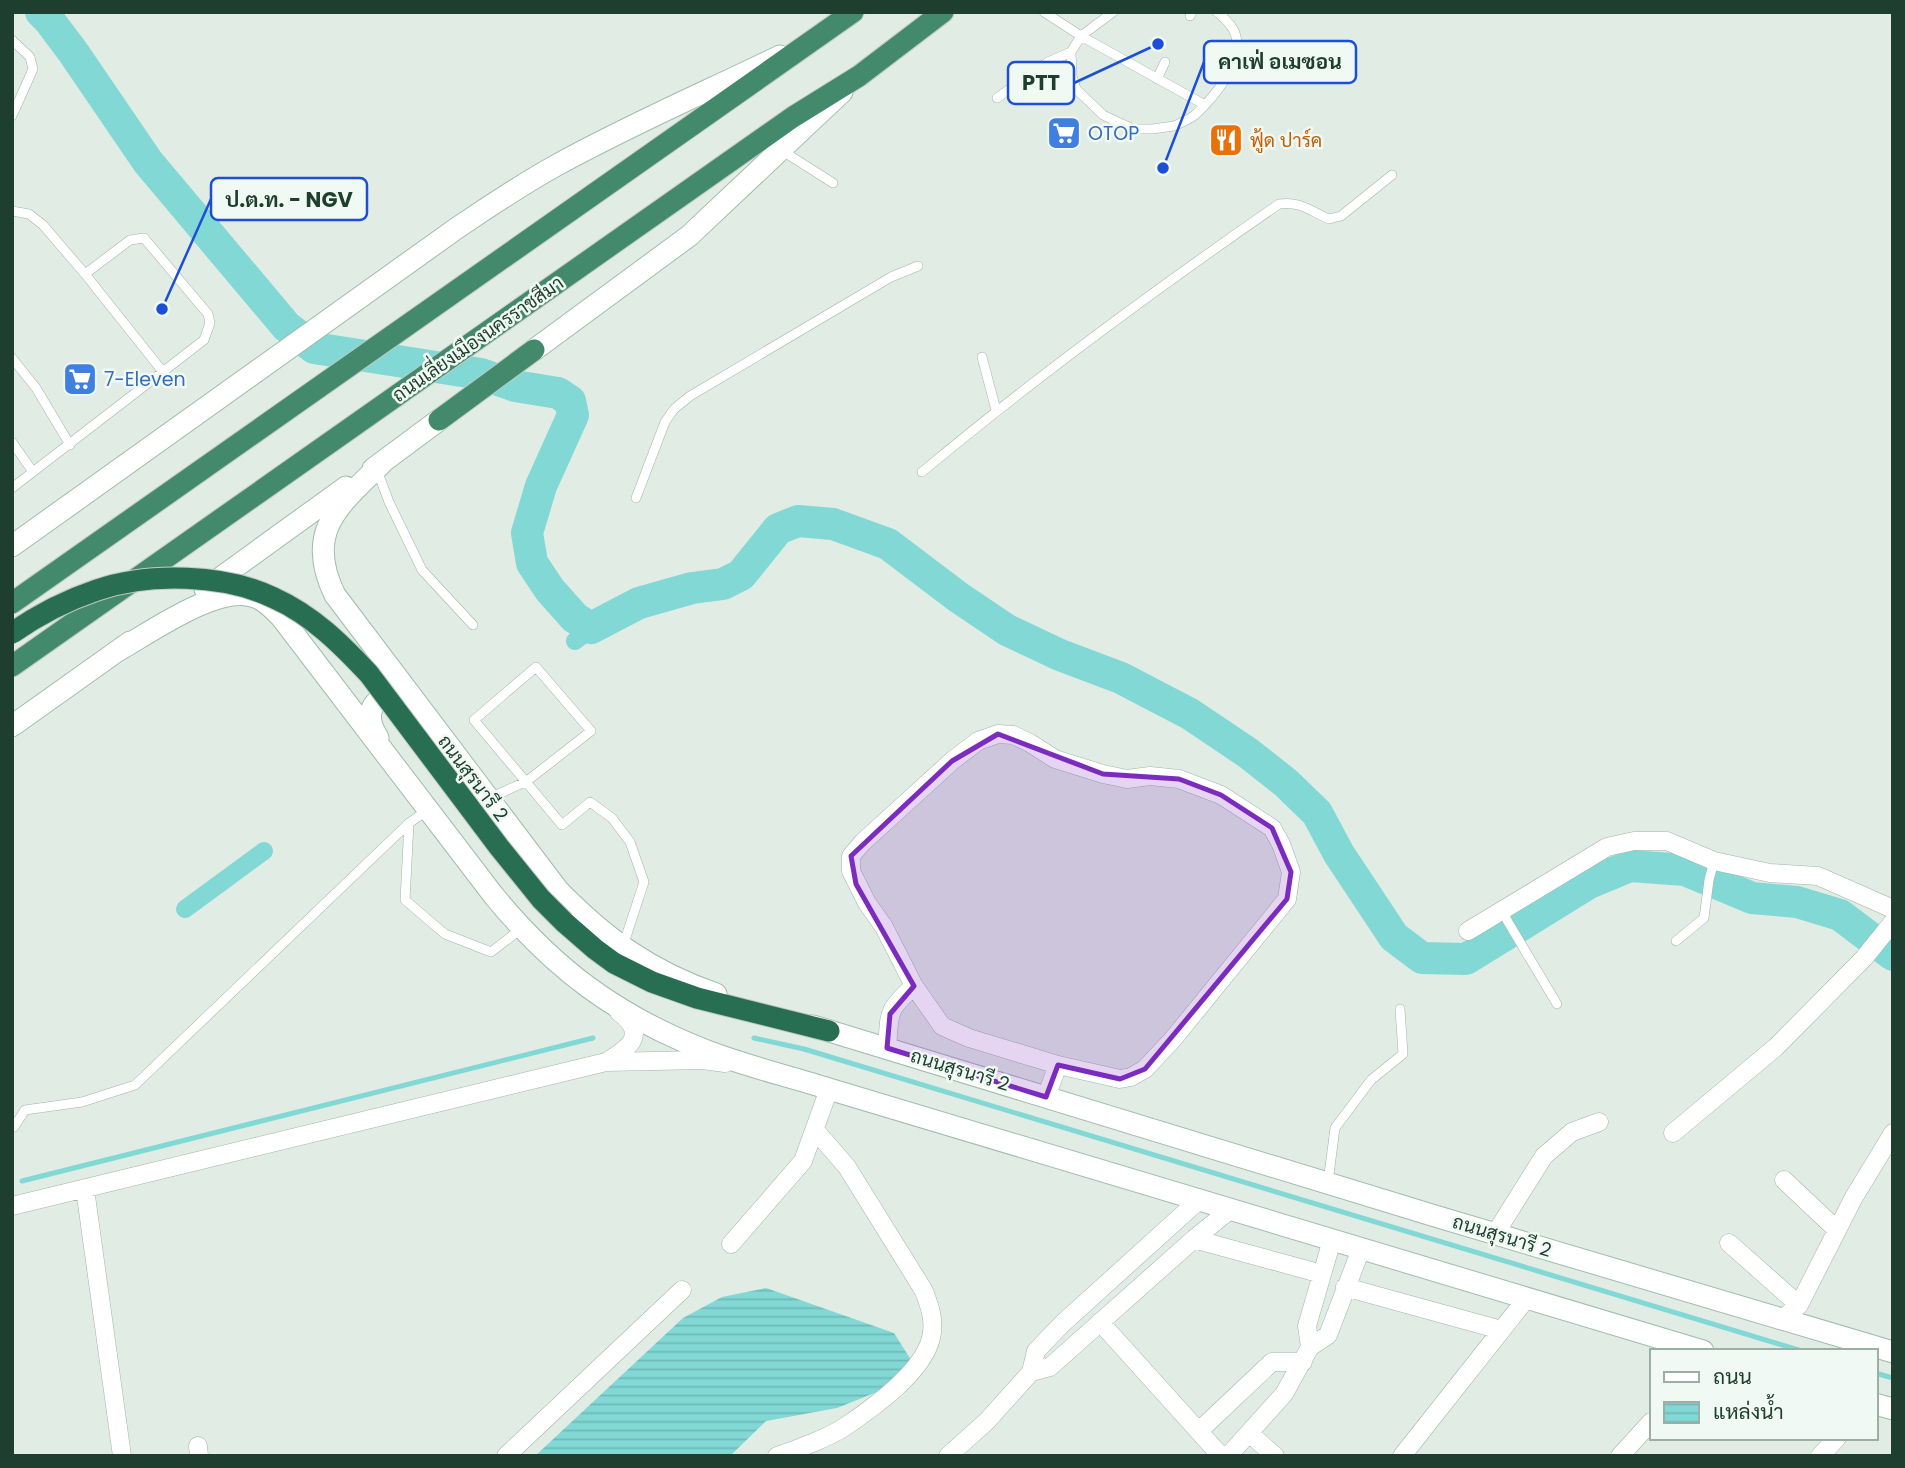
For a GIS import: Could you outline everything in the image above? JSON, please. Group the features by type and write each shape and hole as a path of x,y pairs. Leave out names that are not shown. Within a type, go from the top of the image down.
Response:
{"highway":[{"path":"12,603 853,12"},
{"name":"ถนนเลี่ยงเมืองนครราชสีมา","path":"12,666 782,125 859,76 943,12"},
{"path":"439,420 534,350"},
{"path":"12,633 44,613 98,589 145,580 172,578 220,582 240,585 275,598 325,630 354,657 541,899 595,949 614,963 652,982 697,998 829,1031"}],"main road":[{"path":"12,546 510,193 556,165 819,37"},
{"path":"534,350 689,236 859,76"},
{"path":"12,726 380,465 439,420"},
{"name":"ถนนสุรนารี 2","path":"380,465 339,506 329,523 322,558 326,577 335,595 558,890 585,917 640,959 697,987 829,1031 1893,1352"},
{"path":"119,650 203,603 232,594 257,597 281,617 521,929 569,973 596,993 672,1036 707,1051 760,1068 1696,1349"},
{"path":"389,758 370,721 370,713 377,701 390,695 404,698 433,725"}],"street":[{"path":"998,734 1013,735 1055,759 1103,774 1127,779 1150,776 1179,779 1221,795 1272,828 1291,872 1287,899 1173,1039 1145,1069 1131,1077 1120,1079 1058,1065 943,1026 914,986 851,871 851,856 863,842 952,761 978,741 998,734"},
{"path":"1468,931 1505,916 1607,847 1634,841 1667,841 1714,861 1770,873 1818,876 1893,909"},
{"path":"1673,1133 1776,1046 1864,958 1890,926"},
{"path":"887,1048 890,1014 895,1003 914,986"},
{"path":"596,993 629,1019 634,1030 632,1043 628,1048 606,1062"},
{"path":"12,1206 606,1062 702,1060 760,1068"},
{"path":"1046,1097 1058,1065"},
{"path":"731,1244 803,1161 829,1089"},
{"path":"1495,1234 1544,1156 1572,1132 1599,1122"},
{"path":"777,1456 844,1427 902,1383 925,1355 933,1326 924,1291 847,1167 815,1130"},
{"path":"1781,1320 1799,1305 1854,1197 1893,1133"},
{"path":"1784,1181 1837,1230"},
{"path":"85,1189 122,1456"},
{"path":"12,1196 32,1201"},
{"path":"948,1456 987,1421 1031,1372 1036,1351 1054,1332 1199,1200"},
{"path":"1031,1372 1050,1367 1194,1238 1231,1209"},
{"path":"1194,1238 1322,1274"},
{"path":"1306,1355 1307,1325 1332,1240"},
{"path":"1729,1243 1799,1305"},
{"path":"1228,1456 1284,1394 1306,1355 1328,1335 1361,1249"},
{"path":"1345,1287 1501,1330"},
{"path":"506,1456 682,1290"},
{"path":"1402,1456 1527,1298"},
{"path":"1100,1322 1221,1456"},
{"path":"1199,1431 1272,1362 1306,1355"},
{"path":"1620,1456 1650,1423"},
{"path":"1249,1433 1275,1456"},
{"path":"1820,1456 1835,1440"}],"lane":[{"path":"1044,12 1081,36 1205,105"},
{"path":"1113,12 1081,36 1071,52 1072,76 1076,89 1103,115 1133,129 1174,126 1195,115 1223,84 1232,66 1237,41 1228,22 1217,12"},
{"path":"12,40 30,57 33,69 26,90 12,116"},
{"path":"997,98 1048,62 1071,52"},
{"path":"1157,79 1166,62"},
{"path":"781,150 833,183"},
{"path":"922,472 996,410 1196,261 1279,204 1291,202 1329,219 1341,216 1392,175"},
{"path":"12,211 29,214 43,225 163,372"},
{"path":"12,488 204,340 210,323 208,314 144,239 130,240 85,274"},
{"path":"636,498 665,422 674,409 745,362 891,277 918,266"},
{"path":"982,357 996,410"},
{"path":"12,358 36,388 70,445"},
{"path":"12,442 33,472"},
{"path":"380,465 389,502 422,570 473,625"},
{"path":"488,798 527,781 590,731 536,667 474,720 527,781 562,825 590,802 612,818 630,842 645,882 623,947"},
{"path":"14,1128 25,1110 82,1102 135,1085 409,824 428,810"},
{"path":"409,824 405,900 445,934 491,952 521,929"},
{"path":"1676,941 1704,918 1714,861"},
{"path":"1505,916 1557,1004"},
{"path":"1328,1183 1335,1128 1371,1080 1403,1054 1401,1009"}],"highlighted area":[{"path":"998,734 1103,774 1179,779 1221,795 1272,828 1291,872 1287,899 1145,1069 1120,1079 1058,1065 1046,1097 887,1048 890,1014 914,986 856,884 851,856 952,761"}],"water":[{"path":"766,1288 894,1333 911,1360 892,1386 837,1408 766,1421 730,1456 535,1456 683,1318 722,1297"}],"waterway":[{"path":"41,12 73,52 148,162 286,326 314,348 481,374 515,386 558,393 570,401 573,415 541,486 527,533 532,563 550,590 575,618 591,628 639,603 692,588 723,584 741,575 778,529 798,521 833,524 888,544 1007,630 1060,655 1121,678 1190,714 1248,753 1286,783 1317,813 1339,854 1394,937 1422,958 1466,959 1589,883 1630,866 1685,870 1752,898 1797,902 1840,915 1893,955"},
{"path":"575,641 591,628"},
{"path":"185,909 264,851"},
{"path":"22,1181 593,1038"},
{"path":"754,1038 804,1049 1795,1349"},
{"path":"1877,1374 1893,1378"}],"place":[{"name":"PTT","path":"1158,44"},
{"name":"OTOP","path":"1064,133"},
{"name":"ฟู้ด ปาร์ค","path":"1226,140"},
{"name":"คาเฟ่ อเมซอน","path":"1163,168"},
{"name":"ป.ต.ท. - NGV","path":"162,309"},
{"name":"7-Eleven","path":"80,379"}]}
